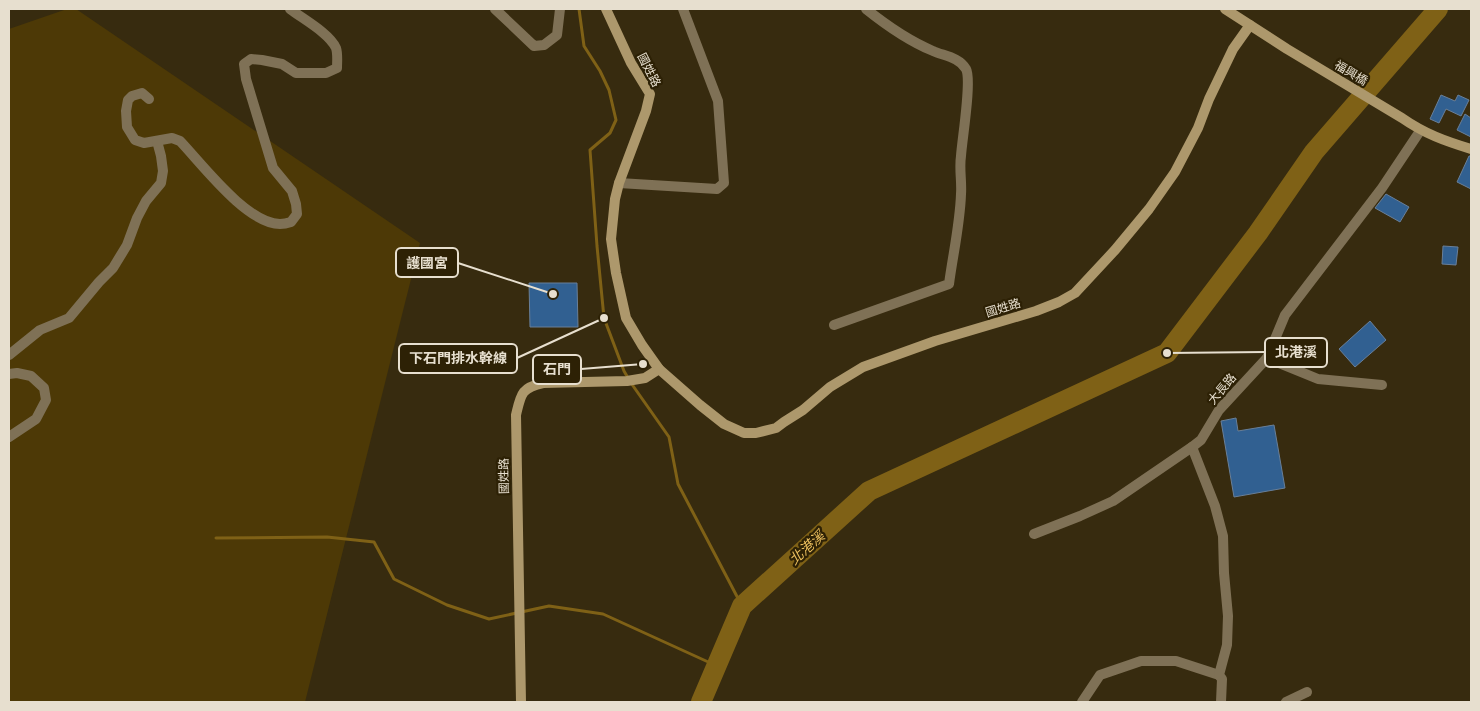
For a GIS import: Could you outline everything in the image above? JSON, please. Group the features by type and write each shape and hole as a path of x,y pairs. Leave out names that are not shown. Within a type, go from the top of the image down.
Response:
{"street":[{"path":"149,99 142,93 132,96 128,100 126,112 127,127 135,140 144,143 172,138 180,142 228,193 247,210 259,218 280,224 291,222 297,214 296,204 292,192 273,168 246,79 244,64 251,59 262,60 282,64 296,73 315,74 326,73 337,68 338,58 336,49 330,40 290,9"},
{"path":"495,9 534,46 544,45 557,35 560,9"},
{"name":"國姓路","path":"606,9 631,63 650,94 646,111 619,183 615,199 611,239 626,318 659,369 724,424 744,433 756,434 776,428 803,410 830,388 863,367 935,341 1014,319 1059,302 1075,292 1115,250 1149,209 1175,172 1198,128 1233,49 1250,25"},
{"path":"619,183 717,188 724,183 718,101 683,9"},
{"path":"834,325 949,284 962,192 960,159 967,100 968,78 966,69 950,57 933,51 900,34 866,9"},
{"path":"1225,9 1250,25"},
{"name":"福興橋","path":"1250,25 1420,130"},
{"path":"1420,130 1471,150"},
{"name":"大長路","path":"1034,534 1080,516 1113,500 1202,440 1219,410 1267,358 1285,315 1382,188 1420,130"},
{"path":"9,355 40,330 69,318 99,282 114,268 127,245 137,218 146,201 161,183 163,171 157,141"},
{"path":"1267,358 1318,379 1382,385"},
{"name":"國姓路","path":"521,702 516,454 516,415 520,395 532,386 543,383 627,381 645,378 659,369"},
{"path":"9,374 17,373 31,376 44,388 46,400 36,419 9,437"},
{"path":"1192,446 1215,506 1224,536 1228,645 1219,675"},
{"path":"1082,702 1100,675 1141,661 1176,661 1219,675 1222,679 1221,702"},
{"path":"1286,702 1307,692"}],"shaded area":[{"path":"67,9 76,9 420,243 305,702 9,702 9,29"}],"building":[{"path":"1441,95 1455,101 1458,95 1469,100 1461,116 1446,109 1439,123 1430,119"},
{"path":"1465,114 1471,118 1471,137 1457,130"},
{"path":"1469,156 1471,156 1471,189 1457,182"},
{"path":"1386,194 1409,207 1400,222 1375,208"},
{"path":"1443,246 1458,247 1456,265 1442,264"},
{"path":"529,283 577,283 578,327 530,327"},
{"path":"1370,321 1386,340 1355,367 1339,349"},
{"path":"1236,418 1238,431 1274,425 1285,488 1234,497 1221,421"}],"waterway":[{"path":"579,9 584,46 600,71 609,90 616,120 610,133 590,150 604,318 628,378"},
{"name":"北港溪","path":"701,702 742,606 869,491 1167,353 1258,233 1314,152 1438,9"},
{"path":"631,383 669,437 678,484 742,606"},
{"path":"216,538 327,537 374,542 394,579 447,605 489,619 549,606 603,614 717,666"}],"place":[{"name":"護國宮","path":"553,294"},
{"name":"下石門排水幹線","path":"604,318"},
{"name":"北港溪","path":"1167,353"},
{"name":"石門","path":"643,364"}]}
